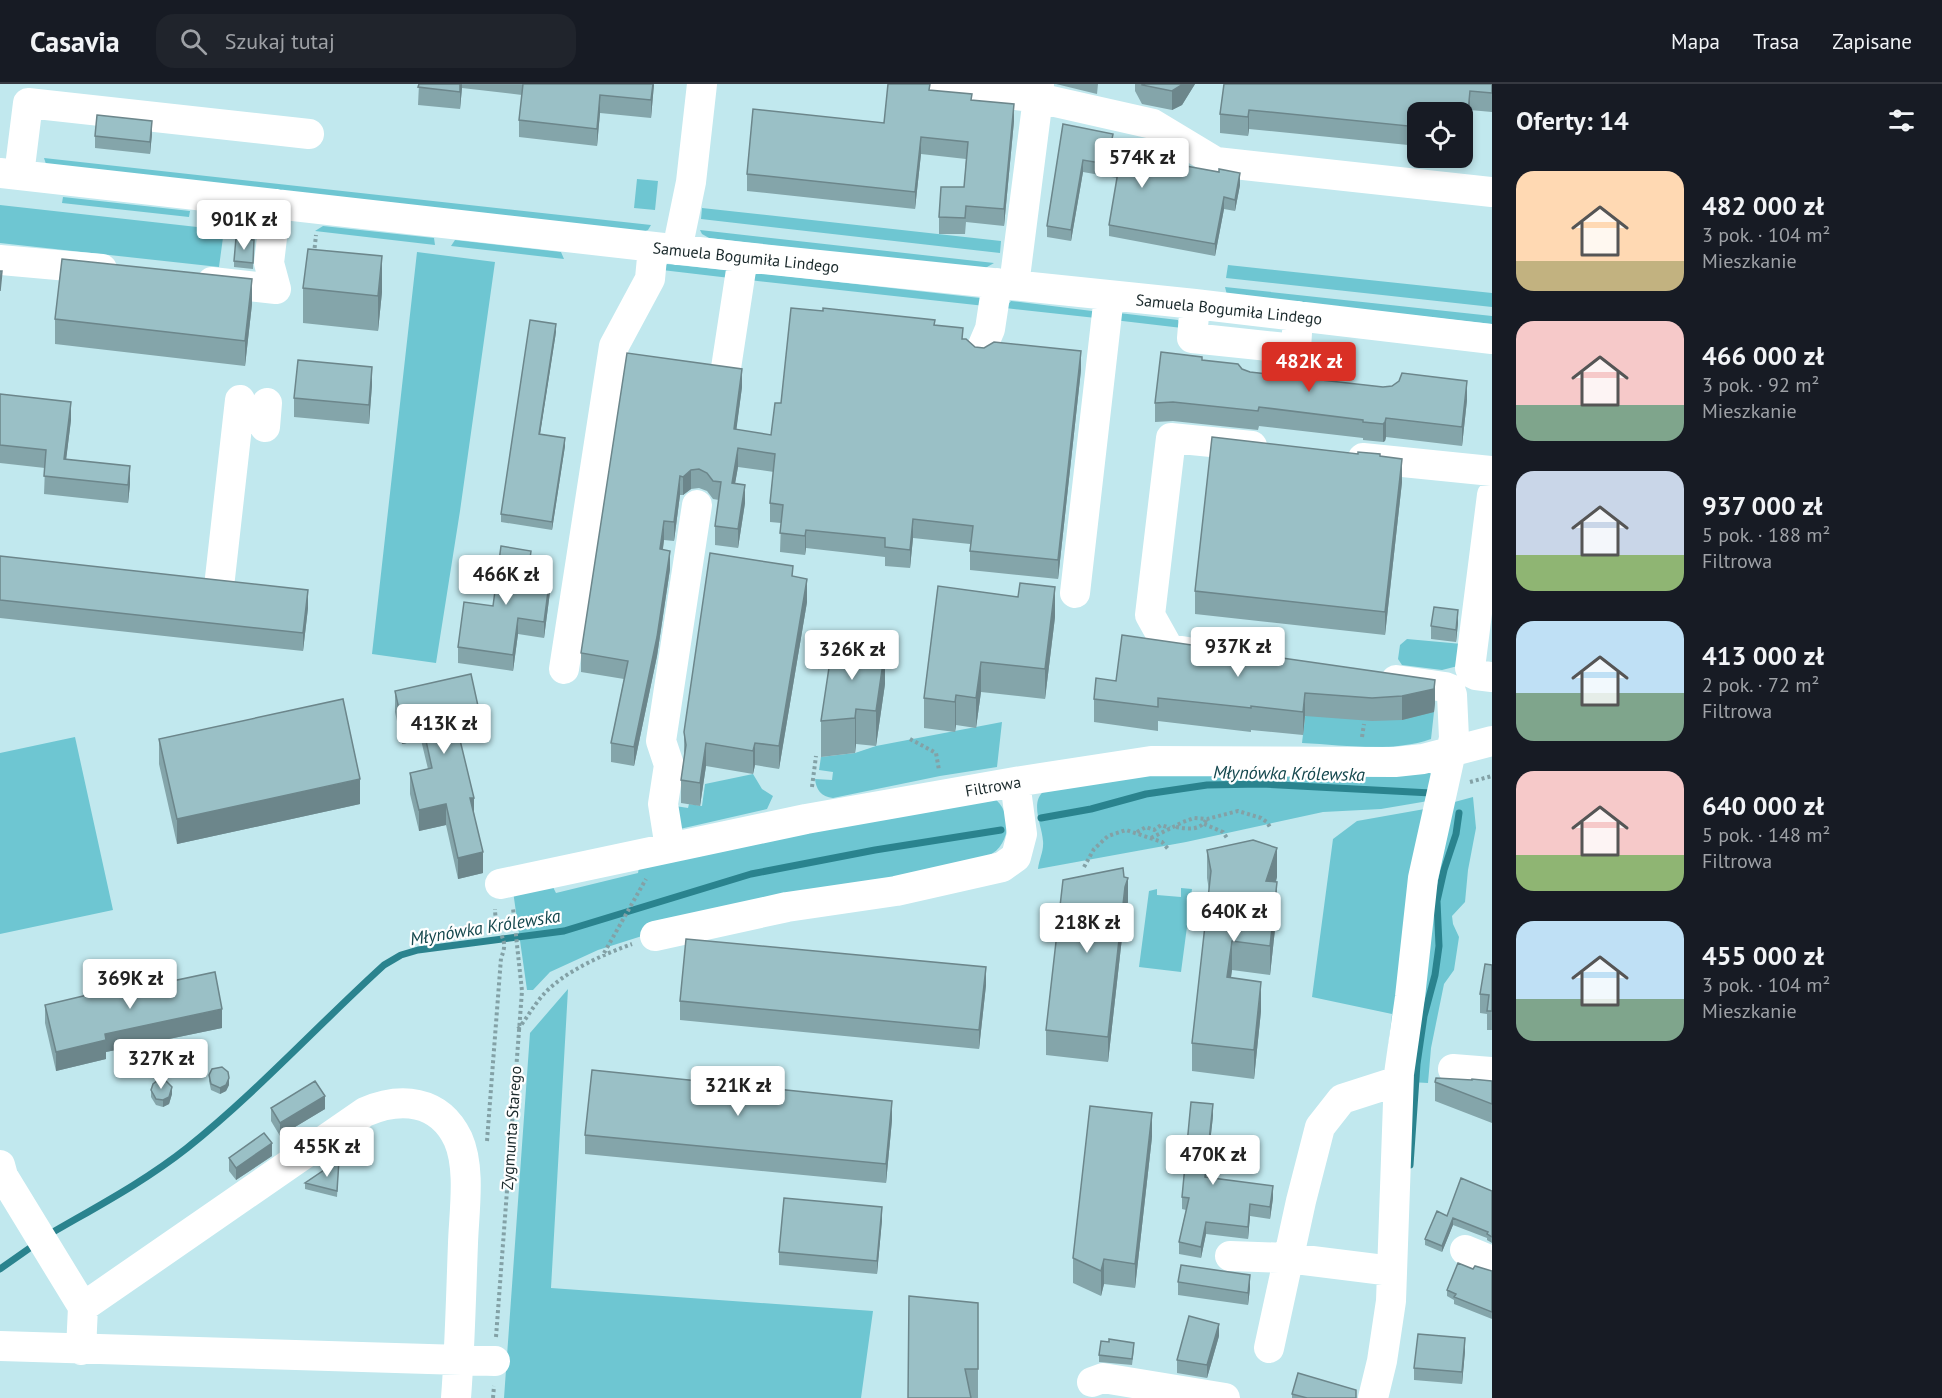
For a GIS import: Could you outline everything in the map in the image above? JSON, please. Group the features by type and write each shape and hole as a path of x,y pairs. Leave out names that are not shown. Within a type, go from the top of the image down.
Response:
{"street":[{"path":"564,669 614,346 665,249 691,182 702,84"},
{"path":"933,84 1039,91 1154,124 1216,162 1492,192"},
{"path":"981,350 1006,284 1039,91"},
{"path":"10,174 28,103 309,134"},
{"name":"Samuela Bogumiła Lindego","path":"10,174 665,249 1195,304 1492,339"},
{"path":"182,278 276,289 287,266 285,205"},
{"path":"726,368 743,257"},
{"path":"0,260 127,272"},
{"path":"1075,593 1109,296"},
{"path":"1195,304 1192,338 1296,349"},
{"path":"1292,379 1298,316"},
{"path":"219,578 257,410"},
{"path":"1227,657 1169,649 1150,615 1171,438 1278,449"},
{"path":"1338,455 1492,471"},
{"path":"1492,495 1470,668 1476,675 1492,677"},
{"path":"661,850 663,804 669,765 661,741 697,505"},
{"path":"1364,676 1450,689 1454,738 1423,878 1398,1081 1391,1301 1382,1361 1373,1398"},
{"name":"Filtrowa","path":"500,884 806,819 1015,782 1151,761 1395,762 1424,759 1492,741"},
{"path":"656,936 787,907 896,891 1002,867 1016,857 1022,834 1015,782"},
{"path":"1453,1069 1492,1072"},
{"path":"1269,1348 1320,1127 1342,1099 1398,1081"},
{"path":"83,1307 365,1112 381,1105 401,1102 415,1103 432,1110 446,1123 458,1139 463,1158 465,1174 456,1398"},
{"path":"0,1165 3,1176 83,1307 81,1350"},
{"path":"1465,1250 1492,1261"},
{"path":"1230,1256 1288,1258 1392,1271"},
{"path":"0,1346 495,1360"},
{"path":"1092,1382 1103,1378 1225,1398"}],"path":[{"path":"313,261 316,234"},
{"path":"910,739 936,753 939,770"},
{"path":"812,787 816,756"},
{"path":"1151,838 1194,818 1207,819 1238,812 1261,818 1271,829"},
{"path":"1137,832 1146,826 1154,830 1161,825 1190,830 1204,824 1207,819"},
{"path":"1204,824 1223,832 1227,838"},
{"path":"1083,867 1094,849 1108,836 1126,830 1162,842 1169,850"},
{"path":"603,954 661,850"},
{"name":"Zygmunta Starego","path":"493,1398 522,981 515,935"},
{"path":"465,1174 488,1140 501,958 505,947 504,936"},
{"path":"518,1030 545,993 575,970 603,954 656,936"}],"shaded area":[{"path":"44,158 651,225 648,230 640,233 46,164"},
{"path":"637,179 658,181 655,210 634,208"},
{"path":"63,197 190,211 189,217 62,203"},
{"path":"0,205 224,230 219,267 0,243"},
{"path":"702,208 1001,241 1000,253 701,219"},
{"path":"198,211 248,217 257,225 197,218"},
{"path":"323,226 434,238 435,245 315,231"},
{"path":"700,230 994,263 982,270 709,238"},
{"path":"455,240 561,252 564,259 451,246"},
{"path":"417,252 495,262 436,663 372,654"},
{"path":"667,264 726,270 730,278 662,270"},
{"path":"1228,265 1492,293 1492,307 1226,278"},
{"path":"757,273 980,298 985,306 749,280"},
{"path":"1225,287 1492,316 1492,324 1227,295"},
{"path":"1011,301 1092,311 1096,318 1005,308"},
{"path":"1119,313 1178,320 1182,328 1114,320"},
{"path":"1407,639 1462,644 1458,666 1442,670 1402,665 1398,659 1400,645"},
{"path":"1306,709 1434,712 1431,739 1384,747 1302,743"},
{"path":"1002,722 997,767 833,798 822,794 817,786 815,779 832,780 833,772 819,770 821,757 855,753 876,746"},
{"path":"75,737 113,910 0,934 0,753"},
{"path":"1153,770 1422,770 1432,774 1434,800 1381,809 1323,812 1186,842 1038,869 1043,845 1037,807 1040,795 1045,790"},
{"path":"753,774 762,789 773,796 767,809 671,831 669,805 688,808 689,804 702,806 705,784"},
{"path":"1473,797 1476,828 1465,902 1452,916 1459,937 1454,970 1444,984 1431,1048 1428,1083 1410,1082 1386,1067 1392,1014 1312,997 1333,839 1357,821 1436,807"},
{"path":"994,798 1005,812 1007,829 1001,845 988,856 664,929 598,950 550,972 533,990 527,990 513,891 551,883 556,893 638,873 640,862"},
{"path":"1181,888 1192,889 1181,972 1139,967 1149,891 1157,889 1157,895 1181,897"},
{"path":"568,989 551,1288 873,1311 861,1398 504,1398 530,1033"}],"building":[{"path":"419,84 460,84 460,92 418,87"},
{"path":"523,84 653,84 651,100 600,95 597,129 519,120"},
{"path":"888,84 930,84 929,90 972,94 971,100 1014,104 1004,209 966,206 965,218 939,217 941,187 964,187 968,142 921,137 915,192 747,174 753,109 884,123"},
{"path":"1142,84 1183,84 1172,91"},
{"path":"1224,84 1492,84 1492,93 1470,91 1469,102 1407,102 1407,126 1249,110 1248,117 1220,114"},
{"path":"97,115 152,121 150,142 95,136"},
{"path":"1063,124 1113,134 1112,139 1134,143 1131,156 1219,172 1219,169 1240,173 1235,200 1224,197 1215,244 1109,225 1119,166 1083,160 1071,230 1047,226"},
{"path":"236,238 254,240 253,263 234,261"},
{"path":"308,249 382,256 378,296 303,288"},
{"path":"62,259 252,279 245,341 55,319"},
{"path":"791,308 823,311 823,308 935,320 934,325 963,328 962,339 966,339 975,347 984,348 994,342 1081,351 1058,560 970,551 973,526 913,519 910,550 885,547 885,538 806,530 805,536 780,533 783,505 770,503 775,454 738,448 732,483 745,485 738,529 715,526 721,482 713,481 707,473 699,469 691,470 683,477 680,476 674,522 664,521 660,549 670,551 657,637 634,747 611,743 628,661 581,653 627,353 742,369 734,429 771,435 775,403 781,403"},
{"path":"530,320 556,324 539,434 565,438 552,522 501,514"},
{"path":"1161,352 1238,364 1242,369 1250,372 1383,387 1392,386 1399,381 1402,373 1467,381 1462,427 1386,418 1383,424 1259,407 1258,411 1173,402 1155,403"},
{"path":"298,360 372,367 369,405 294,398"},
{"path":"0,394 71,402 64,459 130,466 128,485 44,476 46,450 0,445"},
{"path":"1212,437 1358,454 1358,452 1380,454 1380,456 1402,459 1385,612 1195,591"},
{"path":"501,546 531,551 528,573 550,576 544,622 518,618 513,655 458,647 464,602 493,606"},
{"path":"710,553 793,566 792,576 807,579 779,746 755,743 753,751 706,743 700,783 681,780 686,745 684,732"},
{"path":"0,556 308,590 303,633 0,600"},
{"path":"1020,583 1055,587 1045,669 981,662 976,698 956,695 955,702 924,698 938,586 1018,597"},
{"path":"1434,607 1458,610 1456,630 1431,626"},
{"path":"1122,635 1435,680 1434,689 1402,696 1372,698 1305,693 1303,712 1158,698 1158,707 1094,699 1096,678 1116,681"},
{"path":"833,641 885,649 876,711 856,709 855,718 821,721"},
{"path":"471,674 478,706 453,711 474,798 470,798 483,852 458,858 446,804 419,810 410,773 432,768 421,718 402,723 395,691"},
{"path":"343,699 360,779 177,819 159,739"},
{"path":"1253,840 1277,848 1266,881 1277,882 1270,946 1232,941 1227,977 1261,982 1254,1050 1192,1043 1211,871 1207,850"},
{"path":"1123,868 1124,877 1128,878 1125,887 1108,1037 1046,1030 1063,880"},
{"path":"686,939 986,967 979,1030 680,1001"},
{"path":"1485,964 1492,965 1492,1011 1487,1011 1489,995 1480,994"},
{"path":"215,972 222,1009 105,1034 106,1040 56,1052 45,1005 96,993 97,997"},
{"path":"222,1067 228,1072 229,1078 226,1085 220,1088 211,1084 209,1075 212,1069"},
{"path":"592,1070 892,1101 886,1164 585,1135"},
{"path":"1436,1078 1492,1081 1492,1104 1435,1082"},
{"path":"158,1080 165,1080 172,1087 169,1097 163,1100 156,1099 151,1090 153,1084"},
{"path":"315,1081 325,1096 280,1123 271,1108"},
{"path":"1191,1102 1213,1104 1205,1177 1273,1186 1270,1207 1250,1204 1248,1227 1206,1222 1201,1247 1179,1242 1189,1198 1182,1197"},
{"path":"1090,1106 1152,1113 1135,1264 1104,1259 1101,1271 1073,1258"},
{"path":"264,1133 272,1143 236,1168 229,1158"},
{"path":"339,1160 337,1191 305,1183"},
{"path":"1461,1178 1492,1191 1492,1237 1487,1234 1488,1232 1453,1218 1442,1246 1425,1239 1437,1211 1447,1216"},
{"path":"784,1198 882,1207 877,1261 779,1252"},
{"path":"1458,1263 1473,1269 1475,1266 1492,1271 1492,1312 1454,1297 1456,1294 1447,1290"},
{"path":"1181,1265 1250,1275 1248,1293 1178,1282"},
{"path":"909,1296 978,1303 978,1369 965,1369 971,1398 908,1398"},
{"path":"1189,1316 1219,1324 1207,1365 1177,1360"},
{"path":"1418,1334 1465,1338 1462,1372 1414,1368"},
{"path":"1109,1339 1134,1343 1132,1359 1099,1355 1101,1341 1109,1342"},
{"path":"1298,1373 1356,1390 1356,1398 1307,1398 1292,1394"}],"waterway":[{"name":"Młynówka Królewska","path":"1041,818 1091,809 1146,794 1207,785 1261,784 1431,793"},
{"path":"1410,1165 1417,1064 1424,1016 1435,975 1439,946 1437,901 1456,834 1459,813"},
{"name":"Młynówka Królewska","path":"48,1235 137,1183 187,1148 238,1104 384,965 401,955 418,950 564,931 751,874 875,850 1001,830"},
{"name":"Młynówka Królewska","path":"0,1269 37,1243"}]}
